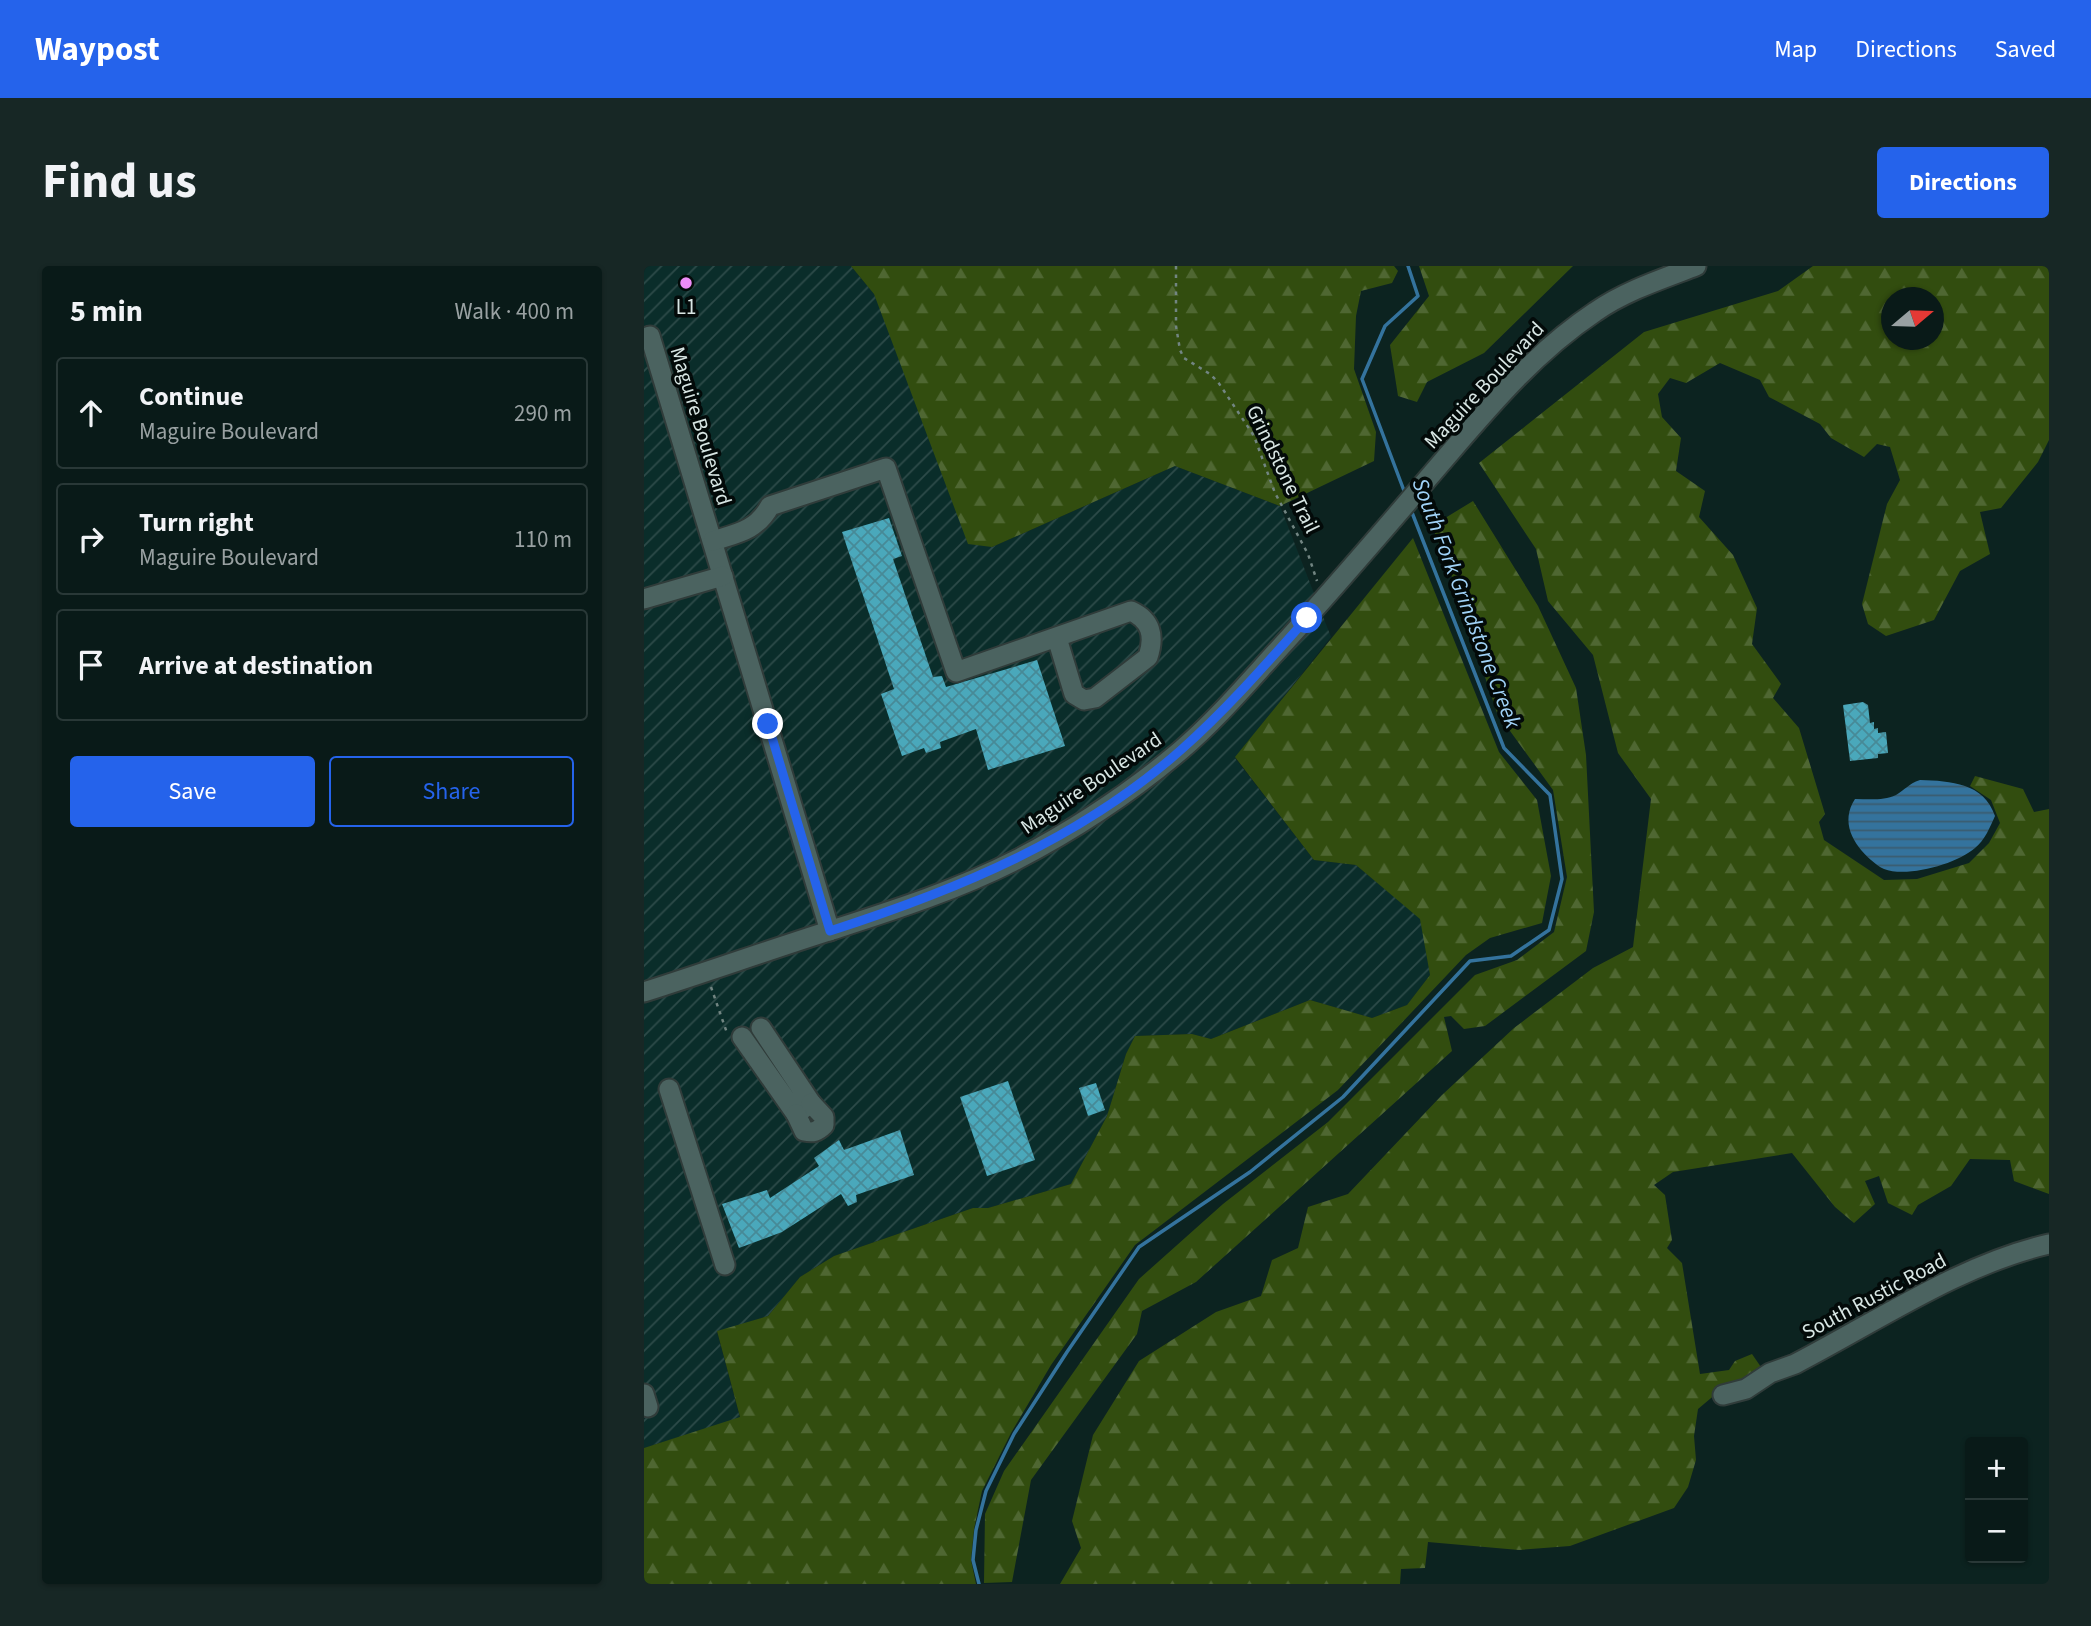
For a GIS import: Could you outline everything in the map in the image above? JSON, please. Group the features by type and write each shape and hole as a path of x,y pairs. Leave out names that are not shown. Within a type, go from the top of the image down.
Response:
{"street":[{"name":"Maguire Boulevard","path":"644,992 934,896 1014,861 1074,828 1181,750 1234,698 1360,558 1484,412 1546,349 1598,309 1640,288 1696,266"},
{"name":"Maguire Boulevard","path":"647,337 713,541 830,931"},
{"path":"713,541 755,527 770,506 886,468 956,672 1131,611 1142,616 1152,638 1148,656 1096,698 1084,700 1074,694 1057,638"},
{"path":"644,599 723,576"},
{"path":"742,1037 804,1109 761,1028"},
{"path":"669,1089 725,1265"},
{"name":"South Rustic Road","path":"1723,1395 1746,1389 1770,1373 1807,1358 1961,1275 2018,1251 2049,1244"}],"path":[{"name":"Grindstone Trail","path":"1176,266 1180,350 1184,358 1218,382 1254,436 1276,494 1308,554 1317,581"}],"shaded area":[{"path":"644,266 851,266 874,294 992,547 1175,466 1280,506 1331,637 1235,758 1314,860 1356,865 1421,919 1430,975 1407,1005 1372,1018 1310,1000 1211,1039 1192,1034 1135,1036 1126,1054 1107,1116 1071,1184 988,1208 973,1208 834,1256 800,1277 768,1316 717,1332 740,1418 644,1448"}],"green space":[{"path":"851,266 1394,266 1398,271 1392,283 1361,291 1356,316 1354,369 1376,432 1374,461 1280,506 1175,466 992,547 968,544 874,294"},
{"path":"1419,266 1573,266 1484,353 1427,382 1417,402 1398,396 1390,345 1429,296"},
{"path":"1813,266 2049,266 2049,440 2038,462 2001,508 1980,512 1990,554 1960,571 1934,620 1886,636 1868,624 1862,604 1887,504 1900,480 1890,447 1877,444 1864,457 1831,438 1820,424 1769,397 1760,380 1720,363 1686,383 1670,378 1658,394 1662,417 1681,438 1676,471 1705,491 1699,517 1733,555 1757,608 1752,644 1781,684 1773,698 1799,728 1825,814 1819,822 1824,840 1884,880 1917,879 1969,863 1989,843 2000,823 1991,800 1970,786 1975,776 2023,789 2034,812 2049,809 2049,1194 2014,1181 2010,1160 1970,1159 1951,1186 1918,1205 1912,1215 1888,1203 1879,1176 1865,1181 1875,1204 1854,1223 1835,1207 1792,1153 1673,1172 1654,1185 1665,1195 1672,1240 1667,1248 1682,1263 1700,1374 1729,1370 1735,1361 1752,1354 1763,1370 1717,1393 1698,1409 1694,1436 1696,1460 1688,1487 1674,1508 1570,1546 1519,1550 1428,1542 1425,1568 1401,1569 1400,1584 1060,1584 1081,1548 1072,1521 1093,1435 1139,1361 1216,1312 1261,1296 1272,1260 1298,1248 1308,1207 1348,1194 1442,1095 1514,1028 1593,968 1633,947 1651,799 1618,753 1593,655 1548,601 1536,549 1479,463 1644,332 1778,291"},
{"path":"1473,501 1538,606 1576,688 1586,755 1594,912 1586,951 1485,1026 1464,1029 1451,1016 1444,1017 1452,1051 1196,1282 1142,1311 1137,1334 1031,1480 1012,1582 984,1583 985,1514 1004,1471 1139,1279 1223,1204 1328,1122 1475,975 1517,960 1554,932 1567,877 1553,790 1497,713 1450,571 1432,526"},
{"path":"1413,538 1499,752 1537,800 1551,876 1542,923 1490,938 1466,955 1338,1090 1135,1245 1051,1365 1011,1433 982,1491 971,1560 976,1584 644,1584 644,1448 740,1417 717,1331 768,1316 800,1277 834,1256 973,1208 988,1208 1071,1184 1107,1116 1126,1054 1135,1036 1192,1034 1211,1039 1310,1000 1372,1018 1407,1005 1430,975 1420,919 1356,865 1314,860 1235,757"}],"water":[{"path":"1920,780 1954,783 1975,790 1990,805 1995,816 1979,845 1967,854 1918,871 1884,869 1865,854 1854,840 1849,824 1851,808 1855,799 1891,797"}],"building":[{"path":"889,518 902,556 893,559 933,677 942,676 946,687 1037,660 1065,746 988,770 976,729 940,742 941,748 926,753 924,748 902,756 881,694 894,689 842,532"},
{"path":"1863,702 1868,705 1870,723 1874,722 1874,729 1878,728 1878,733 1886,732 1888,753 1878,754 1878,758 1850,761 1843,705"},
{"path":"1008,1081 1035,1160 987,1176 960,1097"},
{"path":"1096,1083 1105,1110 1088,1116 1079,1088"},
{"path":"900,1130 914,1175 856,1195 857,1202 848,1206 841,1194 782,1232 739,1248 722,1204 767,1190 770,1198 819,1166 814,1158 839,1140 844,1150"}],"waterway":[{"name":"South Fork Grindstone Creek","path":"1406,496 1362,379 1385,326 1418,296 1408,266"},
{"name":"South Fork Grindstone Creek","path":"979,1584 973,1560 976,1530 986,1491 1014,1434 1139,1247 1250,1172 1343,1097 1470,961 1511,956 1549,930 1562,879 1550,795 1504,748 1411,510"}],"place":[{"name":"L1","path":"686,283"}],"route":[{"path":"768,724 830,931 934,896 1014,861 1074,828 1181,750 1234,698 1307,618"}]}
